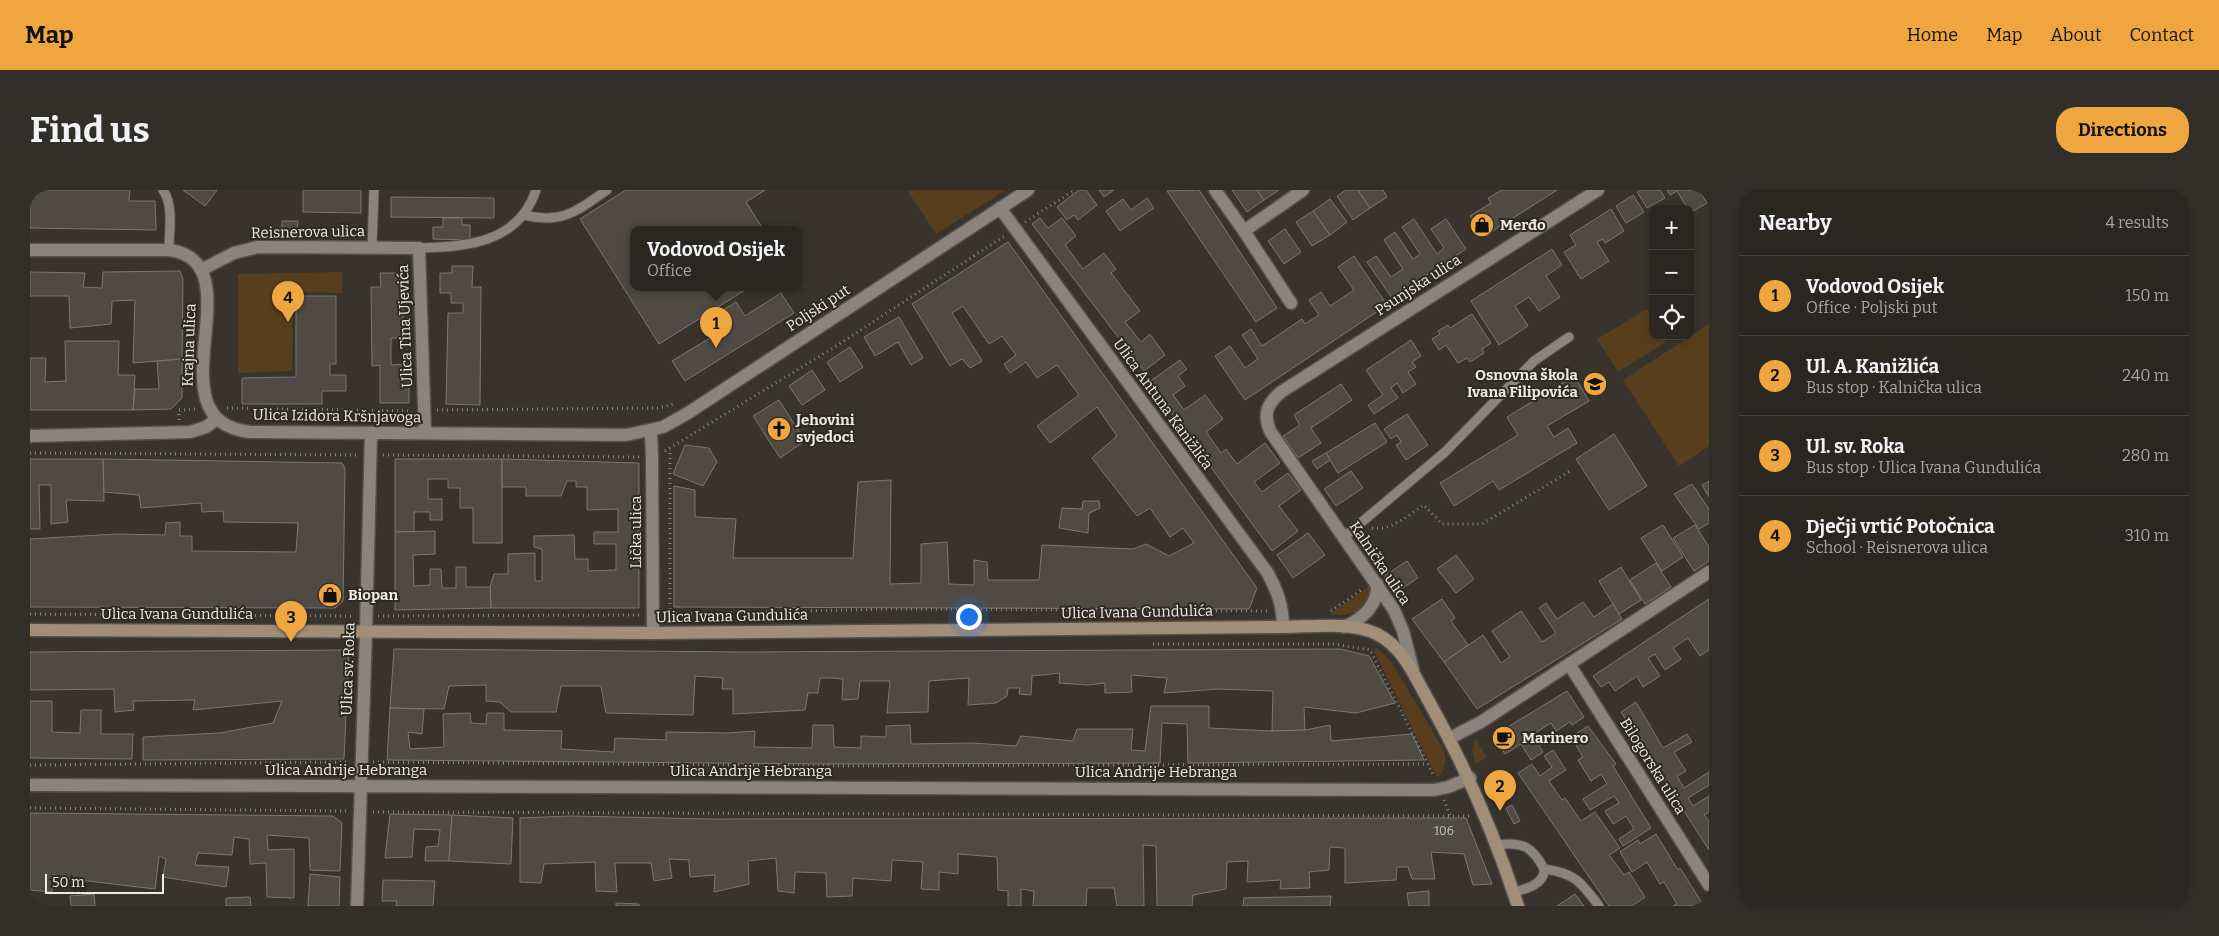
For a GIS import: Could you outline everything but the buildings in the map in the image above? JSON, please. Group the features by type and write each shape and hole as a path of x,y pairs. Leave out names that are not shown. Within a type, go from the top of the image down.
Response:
{"main road":[{"name":"Ulica Ivana Gundulića","path":"30,630 653,633 1344,627 1363,629 1383,638 1402,655 1414,675"},
{"name":"Kalnička ulica","path":"1414,675 1450,738 1470,778 1498,845 1514,892"},
{"path":"1514,892 1518,906"}],"street":[{"name":"Poljski put","path":"650,431 662,427 688,413 1028,190"},
{"path":"1215,190 1291,303"},
{"path":"1244,231 1304,190"},
{"name":"Psunjska ulica","path":"1266,416 1268,405 1281,392 1598,190"},
{"name":"Ulica Antuna Kanižlića","path":"1000,208 1267,572 1279,595 1283,611 1283,627"},
{"name":"Reisnerova ulica","path":"201,270 234,253 258,247 419,248"},
{"name":"Ulica Tina Ujevića","path":"419,248 425,434"},
{"path":"30,250 169,250 189,257 201,270"},
{"name":"Krajna ulica","path":"201,270 207,285 203,386 214,414"},
{"path":"30,436 180,433 199,430 214,414"},
{"name":"Ulica Izidora Kršnjavoga","path":"214,414 230,428 251,432 626,435 650,431"},
{"name":"Kalnička ulica","path":"1266,416 1270,431 1376,582 1398,618 1414,675"},
{"name":"Lička ulica","path":"650,431 652,456 653,633"},
{"name":"Ulica sv. Roka","path":"357,906 371,433"},
{"path":"1450,738 1481,722 1709,572"},
{"path":"1344,627 1358,620 1369,609 1376,596 1376,582"},
{"name":"Bilogorska ulica","path":"1569,664 1709,885"},
{"name":"Ulica Andrije Hebranga","path":"30,785 1440,789 1470,778"}],"lane":[{"path":"163,190 168,199 169,209 169,250"},
{"path":"372,248 374,190"},
{"path":"419,248 464,246 489,239 507,230 523,215 536,190"},
{"path":"523,215 549,220 562,217 576,211 607,190"},
{"path":"1344,537 1445,452 1534,361 1569,337"},
{"path":"1498,845 1508,843 1524,845 1536,856 1544,869 1544,873 1536,883 1514,892"},
{"path":"1544,869 1561,871 1577,879 1599,906"}],"path":[{"path":"30,453 540,458 652,456 670,449 833,348 1075,190"},
{"path":"180,453 179,410 214,414 658,408 674,404"},
{"path":"670,449 670,614"},
{"path":"1357,525 1381,530 1424,505 1442,524 1482,524 1570,471"},
{"path":"1322,611 1332,610 1376,582"},
{"path":"1256,611 1283,611"},
{"path":"30,808 360,812 1450,815 1440,789 1372,652 1366,648 1333,644 1144,644"},
{"path":"30,765 362,762 832,766 1428,764"}],"shaded area":[{"path":"907,190 1006,190 936,234"},
{"path":"342,272 342,293 293,292 292,371 238,373 238,274"},
{"path":"1647,309 1649,312 1649,340 1665,340 1666,342 1618,372 1597,339"},
{"path":"1709,324 1709,446 1679,466 1623,380 1684,340 1694,340 1694,334"},
{"path":"1371,585 1369,601 1365,606 1345,615 1330,614"},
{"path":"1375,647 1394,666 1443,749 1445,763 1439,777 1436,776 1374,651"},
{"path":"1475,739 1487,757 1476,764 1472,750"}],"place":[{"name":"Merđo","path":"1482,225"},
{"name":"Dječji vrtić Potočnica","path":"288,322"},
{"name":"Vodovod Osijek","path":"716,348"},
{"name":"Osnovna škola Ivana Filipovića","path":"1595,384"},
{"name":"Jehovini svjedoci","path":"779,429"},
{"name":"Biopan","path":"330,595"},
{"name":"Ul. sv. Roka","path":"291,642"},
{"name":"Marinero","path":"1504,738"},
{"name":"Ul. A. Kanižlića","path":"1500,811"}]}
